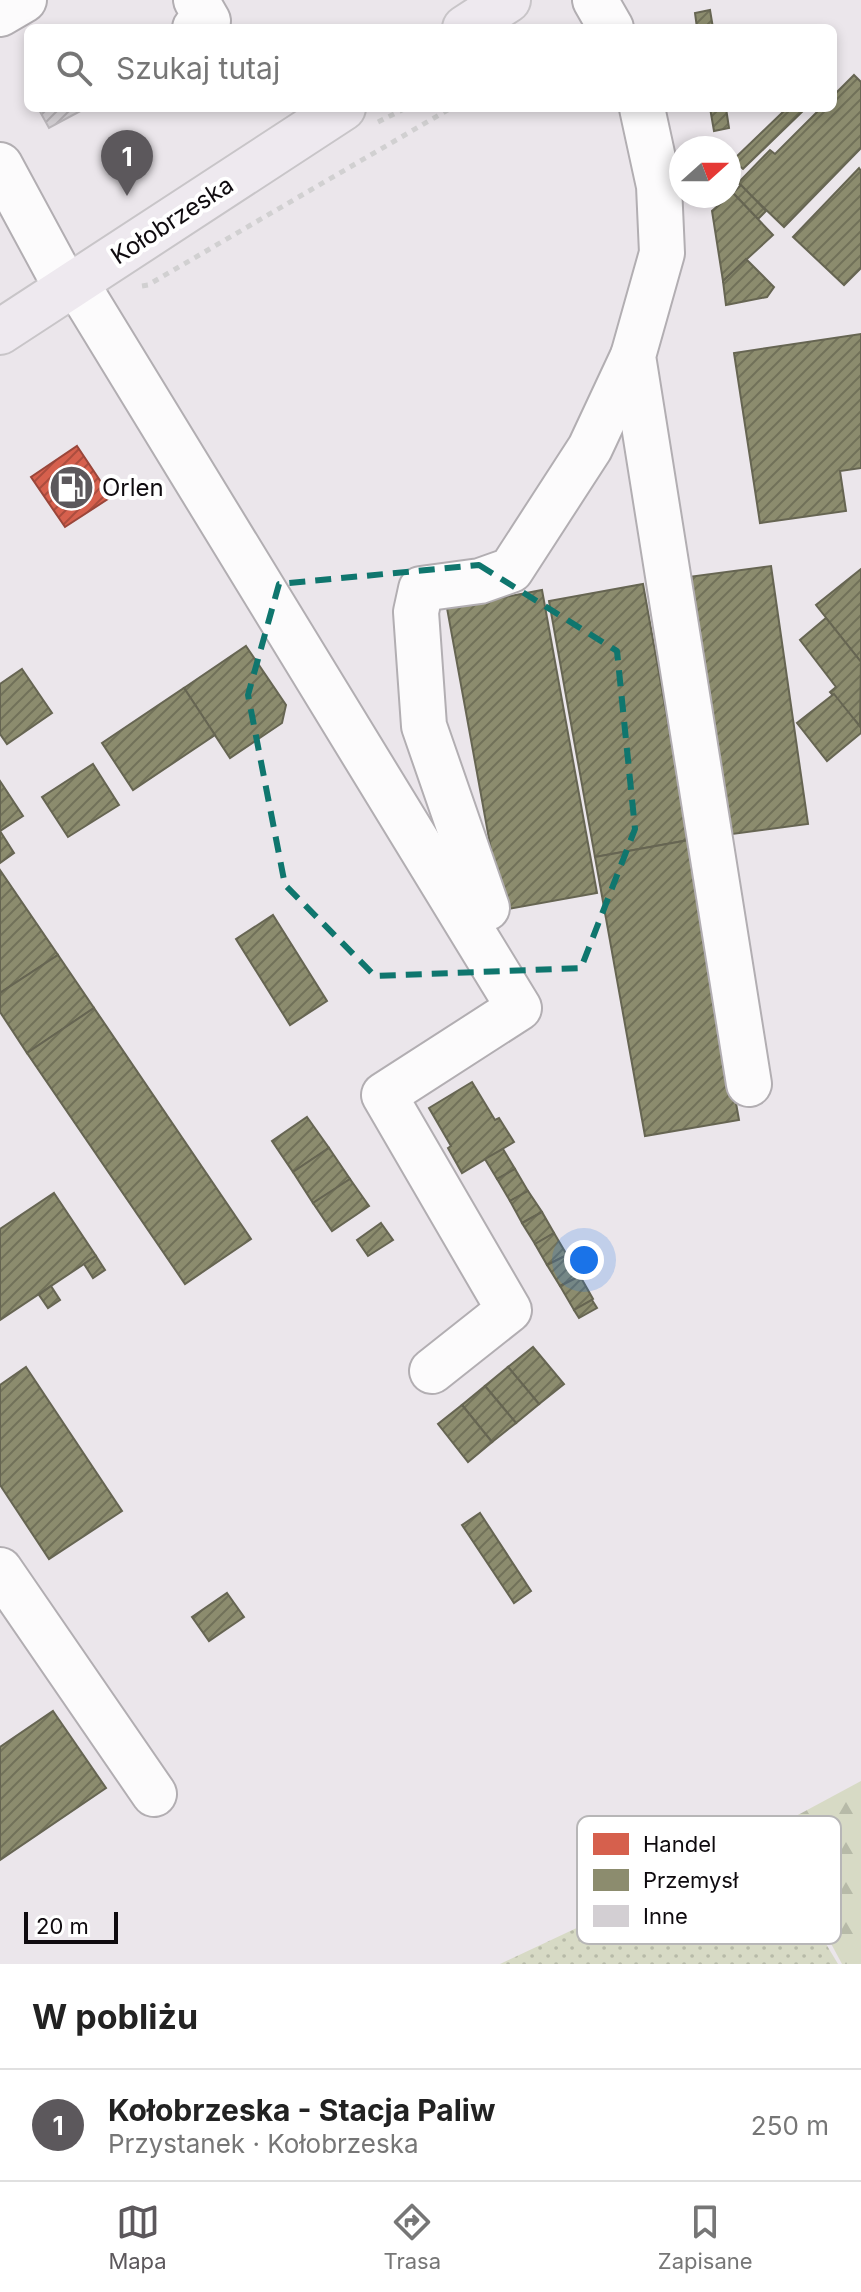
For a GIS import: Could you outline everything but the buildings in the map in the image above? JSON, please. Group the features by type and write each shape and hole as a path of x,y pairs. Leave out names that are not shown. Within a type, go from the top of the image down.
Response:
{"main road":[{"path":"471,24 508,0"},
{"name":"Kołobrzeska","path":"0,332 77,291 337,112"}],"street":[{"path":"0,14 24,0"},
{"path":"196,0 208,21 202,24"},
{"path":"595,0 609,24"},
{"path":"487,908 424,726 416,612 421,589 480,581 511,570 590,448 633,356 662,253 659,186 643,112"},
{"path":"0,165 519,1008 384,1095 509,1310 432,1371"},
{"path":"633,356 749,1084"},
{"path":"0,1570 154,1794"}],"path":[{"path":"77,291 107,292 148,285 444,112"}],"highlighted area":[{"path":"479,565 617,651 635,829 581,968 375,976 285,885 248,695 279,584"}],"green space":[{"path":"861,1781 861,1964 842,1964 831,1944 841,1944 841,1816 796,1816"},
{"path":"577,1928 577,1944 826,1944 838,1964 500,1964"}],"place":[{"name":"Kołobrzeska - Stacja Paliw","path":"127,196"},
{"name":"Orlen","path":"71,487"}]}
